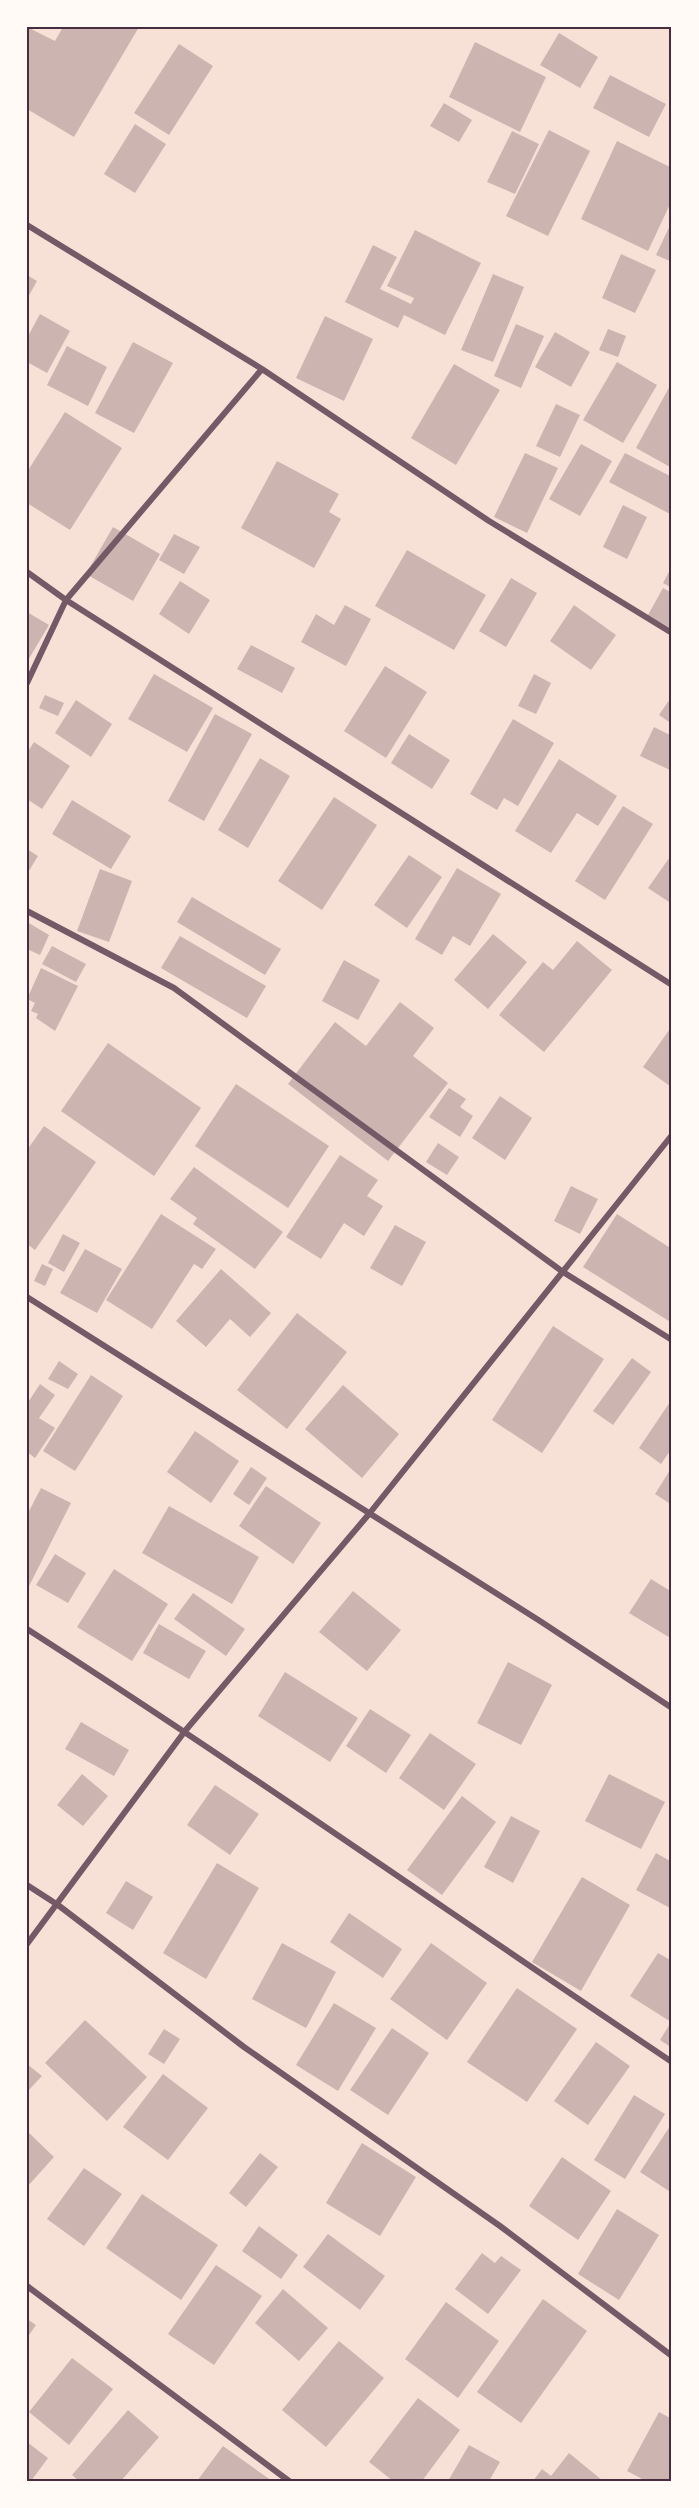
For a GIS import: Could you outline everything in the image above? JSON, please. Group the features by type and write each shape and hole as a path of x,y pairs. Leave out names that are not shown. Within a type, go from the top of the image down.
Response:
{"street":[{"path":"27,225 262,369 489,521 672,633"},
{"path":"27,682 66,600 262,369"},
{"path":"27,572 66,600 672,985"},
{"path":"27,911 174,988 563,1272 672,1340"},
{"path":"27,1944 185,1731 369,1514 672,1135"},
{"path":"27,1297 540,1621 672,1708"},
{"path":"27,1629 185,1731 465,1924 672,2062"},
{"path":"27,1885 58,1905 244,2047 500,2226 672,2355"},
{"path":"27,2286 289,2481"}],"building":[{"path":"27,27 55,41 63,27 139,27 74,137 27,109"},
{"path":"559,33 598,57 580,88 540,65"},
{"path":"475,42 546,77 520,132 449,97"},
{"path":"179,44 213,66 169,135 134,113"},
{"path":"610,75 666,104 649,137 593,108"},
{"path":"444,103 472,120 459,142 430,126"},
{"path":"135,124 166,144 135,193 104,174"},
{"path":"549,130 590,151 548,236 506,216"},
{"path":"512,131 539,144 515,194 487,182"},
{"path":"617,141 672,168 672,200 648,251 581,219"},
{"path":"672,221 672,262 656,255"},
{"path":"415,230 481,263 445,335 404,315 398,328 345,302 373,245 397,257 380,289 411,304 414,298 387,286"},
{"path":"621,254 656,270 635,313 602,298"},
{"path":"493,274 524,287 493,362 461,350"},
{"path":"27,275 37,281 27,299"},
{"path":"40,314 70,331 47,373 27,362 27,338"},
{"path":"325,316 373,339 344,401 296,378"},
{"path":"516,324 544,336 521,388 494,376"},
{"path":"608,329 626,336 618,357 599,350"},
{"path":"555,332 590,352 571,387 535,367"},
{"path":"133,342 173,363 134,433 95,413"},
{"path":"67,346 107,367 88,406 47,385"},
{"path":"617,362 657,385 623,443 583,420"},
{"path":"454,364 500,390 456,465 411,438"},
{"path":"672,382 672,468 636,448"},
{"path":"556,404 580,415 560,457 536,446"},
{"path":"65,412 122,448 70,530 27,503 27,472"},
{"path":"581,444 612,461 580,516 549,499"},
{"path":"525,453 558,468 527,533 494,517"},
{"path":"625,453 672,477 672,515 609,482"},
{"path":"277,461 339,494 329,512 341,519 314,568 241,528"},
{"path":"623,505 647,517 627,559 603,547"},
{"path":"113,527 160,554 133,601 86,574"},
{"path":"174,534 200,547 184,574 159,560"},
{"path":"407,550 486,595 454,650 375,606"},
{"path":"672,566 672,588 663,583"},
{"path":"511,578 537,593 506,647 479,631"},
{"path":"180,581 210,600 189,634 159,614"},
{"path":"663,588 672,593 672,629 648,615"},
{"path":"345,605 371,619 346,666 301,642 316,614 334,625"},
{"path":"574,605 616,635 591,670 550,641"},
{"path":"27,612 49,625 27,662"},
{"path":"251,645 295,668 282,693 237,669"},
{"path":"385,666 427,692 386,758 344,731"},
{"path":"154,674 213,708 187,752 128,719"},
{"path":"534,674 551,683 536,714 518,706"},
{"path":"45,695 64,703 58,716 39,708"},
{"path":"672,696 672,724 659,715"},
{"path":"76,700 112,724 91,757 55,733"},
{"path":"215,714 252,734 204,821 168,801"},
{"path":"513,719 554,743 518,806 504,798 497,810 470,794"},
{"path":"654,727 672,736 672,771 640,756"},
{"path":"409,734 450,760 432,789 391,763"},
{"path":"34,742 70,766 42,809 27,799 27,753"},
{"path":"260,758 290,776 248,848 218,830"},
{"path":"559,759 617,796 598,826 577,813 551,853 515,831"},
{"path":"334,797 377,825 322,910 278,881"},
{"path":"72,800 131,836 111,869 52,834"},
{"path":"623,806 653,824 605,900 575,881"},
{"path":"27,849 38,856 27,874"},
{"path":"672,854 672,904 648,888"},
{"path":"409,855 442,877 407,928 374,905"},
{"path":"457,868 501,894 470,946 453,936 442,955 415,939"},
{"path":"100,869 132,881 109,942 77,931"},
{"path":"192,897 281,949 265,975 177,922"},
{"path":"27,922 49,935 40,955 27,949"},
{"path":"493,934 527,962 488,1009 454,980"},
{"path":"180,936 266,986 247,1018 161,968"},
{"path":"577,941 612,970 544,1052 499,1015 543,962 553,970"},
{"path":"52,946 86,964 76,982 42,964"},
{"path":"344,960 380,980 358,1020 322,1001"},
{"path":"41,968 78,986 55,1031 36,1018 38,1014 31,1011 35,1003 27,999"},
{"path":"400,1002 434,1028 413,1056 448,1083 388,1161 288,1084 335,1022 366,1046"},
{"path":"672,1026 672,1082 670,1086 643,1067"},
{"path":"108,1043 201,1108 154,1176 61,1111"},
{"path":"236,1084 329,1146 288,1208 195,1146"},
{"path":"449,1088 466,1099 460,1107 473,1116 460,1137 429,1117"},
{"path":"500,1096 532,1118 505,1160 472,1138"},
{"path":"44,1126 96,1162 35,1250 27,1244 27,1150"},
{"path":"438,1143 459,1157 447,1175 426,1162"},
{"path":"340,1155 378,1180 367,1196 383,1206 364,1236 344,1223 321,1259 286,1237"},
{"path":"194,1167 283,1232 255,1269 193,1224 197,1218 170,1199"},
{"path":"571,1186 598,1199 580,1234 554,1221"},
{"path":"161,1214 216,1249 202,1269 194,1264 152,1329 106,1300"},
{"path":"617,1214 672,1249 672,1323 583,1267"},
{"path":"395,1225 426,1242 402,1286 370,1268"},
{"path":"63,1234 80,1243 64,1272 48,1263"},
{"path":"85,1249 122,1269 97,1313 60,1293"},
{"path":"42,1264 53,1269 45,1286 34,1281"},
{"path":"221,1269 271,1313 250,1337 230,1319 206,1347 176,1321"},
{"path":"297,1313 347,1352 287,1429 237,1390"},
{"path":"553,1326 604,1359 542,1453 492,1420"},
{"path":"632,1358 651,1372 613,1425 593,1411"},
{"path":"59,1361 78,1374 68,1389 48,1379"},
{"path":"91,1375 123,1396 75,1471 43,1451"},
{"path":"40,1384 55,1395 39,1418 55,1428 35,1458 27,1452 27,1404"},
{"path":"343,1385 399,1434 362,1478 305,1429"},
{"path":"672,1399 672,1448 661,1464 639,1448"},
{"path":"195,1431 239,1461 211,1503 167,1472"},
{"path":"251,1467 267,1478 249,1505 233,1494"},
{"path":"672,1467 672,1505 655,1494"},
{"path":"266,1486 321,1523 293,1564 239,1526"},
{"path":"41,1488 71,1503 27,1590 27,1515"},
{"path":"169,1506 259,1557 232,1604 142,1553"},
{"path":"55,1554 86,1573 68,1603 36,1585"},
{"path":"114,1569 168,1604 132,1661 77,1627"},
{"path":"651,1579 672,1592 672,1639 629,1613"},
{"path":"353,1591 401,1630 367,1671 319,1632"},
{"path":"193,1593 245,1629 226,1656 174,1619"},
{"path":"159,1624 206,1651 189,1679 143,1653"},
{"path":"508,1662 552,1685 521,1745 477,1723"},
{"path":"285,1672 358,1718 330,1762 258,1716"},
{"path":"370,1709 411,1735 386,1773 346,1746"},
{"path":"81,1722 129,1750 114,1776 65,1749"},
{"path":"430,1733 476,1764 444,1810 399,1778"},
{"path":"82,1774 108,1796 83,1826 57,1805"},
{"path":"609,1774 665,1802 641,1849 585,1821"},
{"path":"215,1785 259,1814 230,1855 187,1825"},
{"path":"462,1796 496,1822 442,1895 407,1870"},
{"path":"511,1816 540,1831 513,1883 484,1867"},
{"path":"656,1853 672,1862 672,1909 636,1890"},
{"path":"217,1863 259,1888 206,1979 163,1953"},
{"path":"582,1877 630,1905 581,1991 532,1962"},
{"path":"126,1881 153,1897 133,1930 106,1913"},
{"path":"349,1913 402,1949 383,1978 330,1942"},
{"path":"282,1943 336,1972 306,2028 252,1999"},
{"path":"431,1943 487,1983 447,2040 390,1999"},
{"path":"658,1953 672,1961 672,2048 660,2040 671,2022 630,1996"},
{"path":"517,1988 577,2029 527,2102 467,2062"},
{"path":"334,2003 376,2028 338,2091 296,2065"},
{"path":"85,2020 147,2077 107,2121 45,2063"},
{"path":"392,2028 429,2053 388,2115 350,2090"},
{"path":"164,2029 180,2039 164,2064 148,2054"},
{"path":"596,2042 630,2066 588,2125 554,2101"},
{"path":"27,2064 42,2076 27,2092"},
{"path":"163,2074 208,2108 168,2160 123,2127"},
{"path":"634,2095 665,2114 625,2179 594,2160"},
{"path":"672,2123 672,2193 640,2172"},
{"path":"27,2131 54,2157 27,2187"},
{"path":"362,2143 416,2177 380,2236 326,2203"},
{"path":"260,2153 278,2167 246,2207 229,2193"},
{"path":"562,2157 611,2191 578,2240 529,2206"},
{"path":"84,2168 122,2194 84,2246 47,2219"},
{"path":"142,2194 218,2245 181,2300 106,2248"},
{"path":"617,2209 659,2235 619,2300 578,2274"},
{"path":"259,2226 298,2255 281,2279 242,2251"},
{"path":"328,2234 385,2276 360,2310 303,2267"},
{"path":"482,2253 495,2263 501,2256 521,2270 488,2314 455,2289"},
{"path":"216,2265 262,2296 214,2365 168,2334"},
{"path":"283,2289 328,2328 299,2361 255,2323"},
{"path":"543,2299 587,2331 521,2423 477,2392"},
{"path":"446,2302 499,2341 458,2398 405,2359"},
{"path":"27,2319 36,2325 27,2338"},
{"path":"339,2341 384,2378 326,2447 282,2410"},
{"path":"72,2358 113,2389 69,2445 29,2412"},
{"path":"418,2398 460,2430 422,2481 393,2481 369,2462"},
{"path":"128,2410 159,2437 121,2481 79,2481 72,2475"},
{"path":"659,2412 672,2419 672,2481 646,2481 627,2471"},
{"path":"27,2442 48,2458 31,2481 27,2481"},
{"path":"469,2445 500,2462 489,2481 448,2481"},
{"path":"223,2446 272,2481 197,2481"},
{"path":"569,2453 603,2481 533,2481 542,2469 551,2476"}]}
